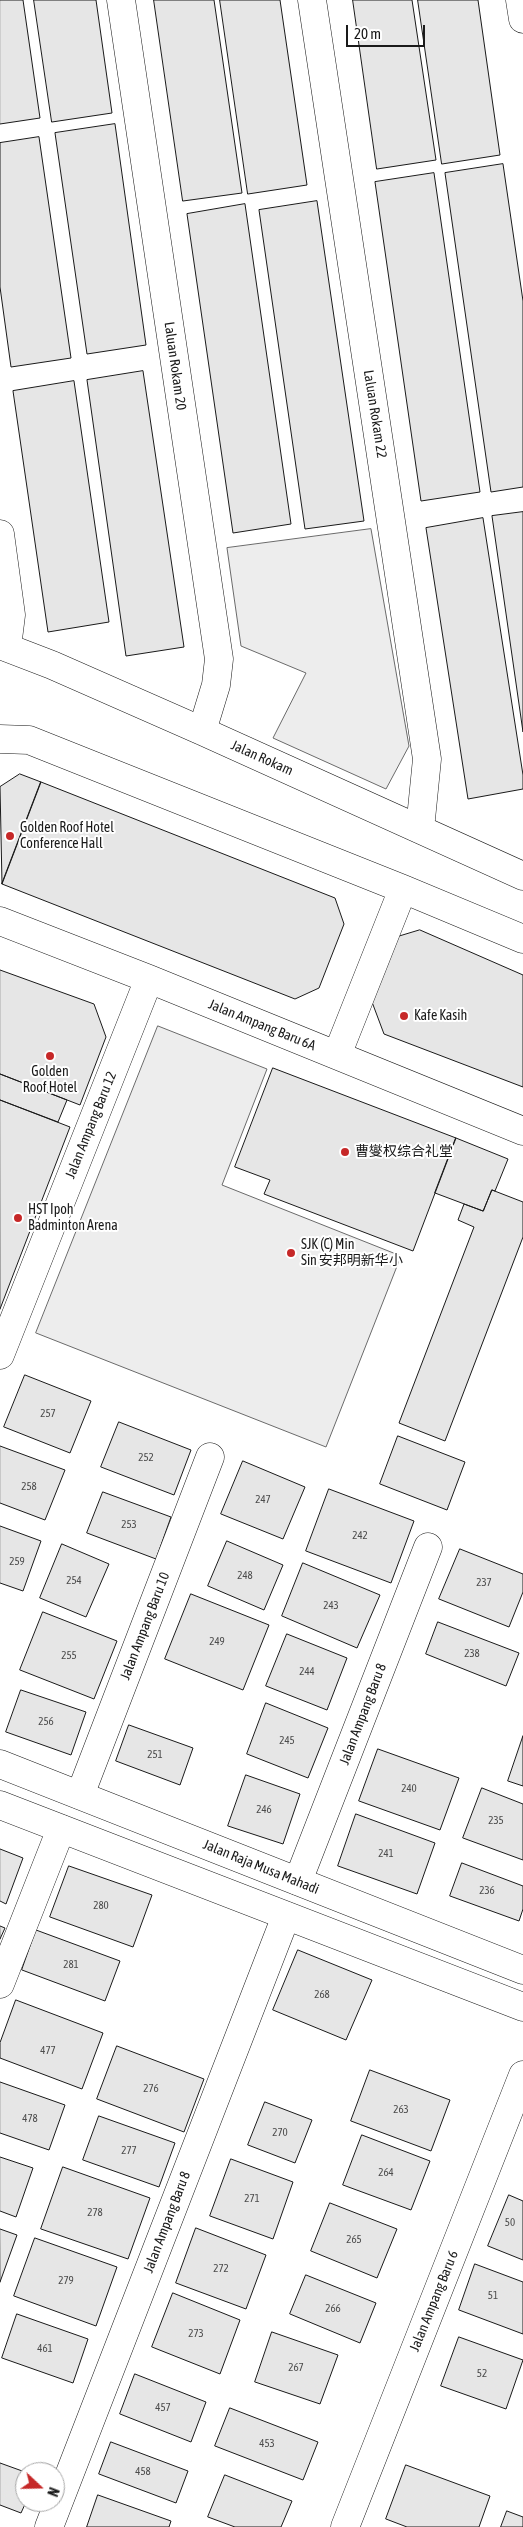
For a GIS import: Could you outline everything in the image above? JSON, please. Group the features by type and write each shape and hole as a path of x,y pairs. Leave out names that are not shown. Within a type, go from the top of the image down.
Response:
{"street":[{"name":"Laluan Rokam 20","path":"121,0 219,659 216,685 202,731"},
{"name":"Laluan Rokam 22","path":"312,0 427,759 420,829"},
{"path":"520,0 523,20"},
{"path":"0,534 11,615 4,646"},
{"name":"Jalan Rokam","path":"4,646 202,731 523,876"},
{"path":"0,739 29,740 404,889 523,939"},
{"path":"337,1055 404,889"},
{"name":"Jalan Ampang Baru 6A","path":"0,921 523,1130"},
{"name":"Jalan Ampang Baru 12","path":"0,1355 149,979"},
{"name":"Jalan Ampang Baru 10","path":"80,1795 210,1457"},
{"name":"Jalan Ampang Baru 8","path":"298,1881 428,1547"},
{"name":"Jalan Raja Musa Mahadi","path":"0,1764 523,1970"},
{"path":"0,1805 523,2007"},
{"path":"0,1984 61,1828"},
{"name":"Jalan Ampang Baru 8","path":"49,2527 286,1916"},
{"name":"Jalan Ampang Baru 6","path":"345,2527 523,2075"}],"shaded area":[{"path":"371,529 409,746 386,789 273,738 306,673 241,646 227,548"},
{"path":"158,1026 267,1069 222,1185 401,1256 326,1447 36,1333"}],"building":[{"path":"0,0 23,0 40,118 0,124"},
{"path":"34,0 96,0 112,113 52,122"},
{"path":"154,0 214,0 242,193 183,201"},
{"path":"220,0 280,0 307,185 248,194"},
{"path":"353,0 412,0 436,160 377,169"},
{"path":"418,0 478,0 500,155 442,164"},
{"path":"115,124 146,345 87,354 55,133"},
{"path":"39,137 71,358 11,367 0,287 0,143"},
{"path":"503,164 523,301 523,487 491,492 445,173"},
{"path":"434,173 480,492 421,501 375,182"},
{"path":"317,201 364,521 305,529 259,210"},
{"path":"245,204 291,524 233,533 187,214"},
{"path":"143,371 184,647 126,656 87,380"},
{"path":"74,381 109,622 48,632 13,391"},
{"path":"523,512 523,732 492,516"},
{"path":"483,518 523,775 523,789 468,799 426,528"},
{"name":"Golden Roof Hotel Conference Hall","path":"20,774 41,782 2,884 0,787"},
{"path":"41,782 335,898 344,924 319,988 295,999 2,884"},
{"path":"420,930 523,975 523,1087 384,1034 372,1002 397,937"},
{"name":"Golden Roof Hotel","path":"0,970 94,1004 106,1037 80,1105 0,1074"},
{"name":"曹燮权综合礼堂","path":"273,1068 456,1138 413,1251 264,1194 270,1180 235,1167"},
{"path":"0,1074 67,1100 58,1122 0,1100"},
{"name":"HST Ipoh Badminton Arena","path":"0,1100 70,1127 0,1309"},
{"path":"456,1138 508,1159 495,1191 492,1190 483,1211 435,1193"},
{"path":"492,1190 523,1202 523,1237 445,1441 399,1423 474,1227 458,1220 464,1204 483,1211"},
{"path":"25,1375 91,1401 70,1453 4,1427"},
{"path":"119,1422 191,1450 174,1495 101,1467"},
{"path":"398,1436 465,1462 447,1510 380,1484"},
{"path":"0,1446 65,1470 45,1520 0,1503"},
{"path":"243,1461 305,1487 283,1539 221,1514"},
{"path":"329,1489 414,1521 391,1583 306,1551"},
{"path":"103,1492 171,1517 156,1559 87,1533"},
{"path":"0,1526 41,1541 23,1591 0,1583"},
{"path":"227,1541 283,1565 264,1610 208,1586"},
{"path":"62,1544 109,1564 86,1617 40,1598"},
{"path":"460,1549 523,1574 523,1592 509,1627 439,1599"},
{"path":"303,1563 380,1595 357,1648 282,1616"},
{"path":"191,1594 269,1625 243,1690 165,1659"},
{"path":"43,1612 117,1641 94,1699 20,1670"},
{"path":"438,1622 519,1653 506,1686 426,1654"},
{"path":"287,1634 347,1658 327,1710 266,1686"},
{"path":"21,1690 86,1712 71,1755 6,1732"},
{"path":"266,1703 328,1728 308,1778 247,1754"},
{"path":"129,1725 193,1748 180,1785 116,1761"},
{"path":"523,1736 523,1786 508,1781"},
{"path":"378,1749 459,1778 440,1830 359,1801"},
{"path":"246,1775 300,1794 283,1844 228,1826"},
{"path":"482,1788 523,1804 523,1860 463,1838"},
{"path":"356,1814 435,1843 417,1894 338,1866"},
{"path":"0,1849 23,1858 6,1904 0,1901"},
{"path":"462,1863 523,1886 523,1909 519,1921 450,1896"},
{"path":"69,1866 152,1895 133,1947 50,1917"},
{"path":"0,1926 5,1928 0,1939"},
{"path":"36,1930 120,1961 105,2001 22,1970"},
{"path":"298,1950 372,1980 346,2040 273,2010"},
{"path":"16,2000 103,2033 82,2089 0,2058 0,2043"},
{"path":"117,2046 204,2079 184,2132 97,2099"},
{"path":"370,2070 450,2100 431,2151 351,2121"},
{"path":"0,2082 65,2105 49,2150 0,2133"},
{"path":"265,2102 312,2120 295,2163 248,2145"},
{"path":"99,2116 175,2143 159,2187 83,2160"},
{"path":"362,2135 430,2161 411,2210 343,2185"},
{"path":"0,2157 33,2168 16,2217 0,2211"},
{"path":"231,2159 293,2182 273,2239 210,2216"},
{"path":"63,2167 150,2198 128,2259 41,2229"},
{"path":"509,2195 523,2201 523,2260 488,2246"},
{"path":"330,2203 397,2229 377,2278 311,2251"},
{"path":"196,2228 266,2255 246,2309 176,2283"},
{"path":"0,2229 17,2235 0,2282"},
{"path":"35,2238 117,2267 96,2326 14,2296"},
{"path":"475,2264 523,2282 523,2334 459,2310"},
{"path":"306,2275 376,2303 360,2343 290,2314"},
{"path":"173,2293 240,2320 220,2374 152,2347"},
{"path":"17,2314 88,2339 73,2383 2,2358"},
{"path":"272,2332 338,2355 320,2404 255,2382"},
{"path":"459,2337 523,2360 506,2409 441,2386"},
{"path":"135,2374 206,2402 191,2442 120,2414"},
{"path":"230,2408 318,2442 303,2480 215,2446"},
{"path":"111,2442 188,2471 176,2503 99,2474"},
{"path":"0,2463 15,2468 15,2511 0,2505"},
{"path":"406,2465 490,2496 479,2527 407,2527 386,2519"},
{"path":"225,2475 292,2501 281,2527 235,2527 208,2517"},
{"path":"98,2495 171,2521 169,2527 87,2527"},
{"path":"507,2511 523,2517 523,2527 501,2527"}],"place":[{"name":"Golden Roof Hotel Conference Hall","path":"10,836"},
{"name":"Kafe Kasih","path":"404,1016"},
{"name":"Golden Roof Hotel","path":"50,1056"},
{"name":"曹燮权综合礼堂","path":"345,1152"},
{"name":"HST Ipoh Badminton Arena","path":"18,1218"},
{"name":"SJK (C) Min Sin 安邦明新华小","path":"291,1253"}]}
